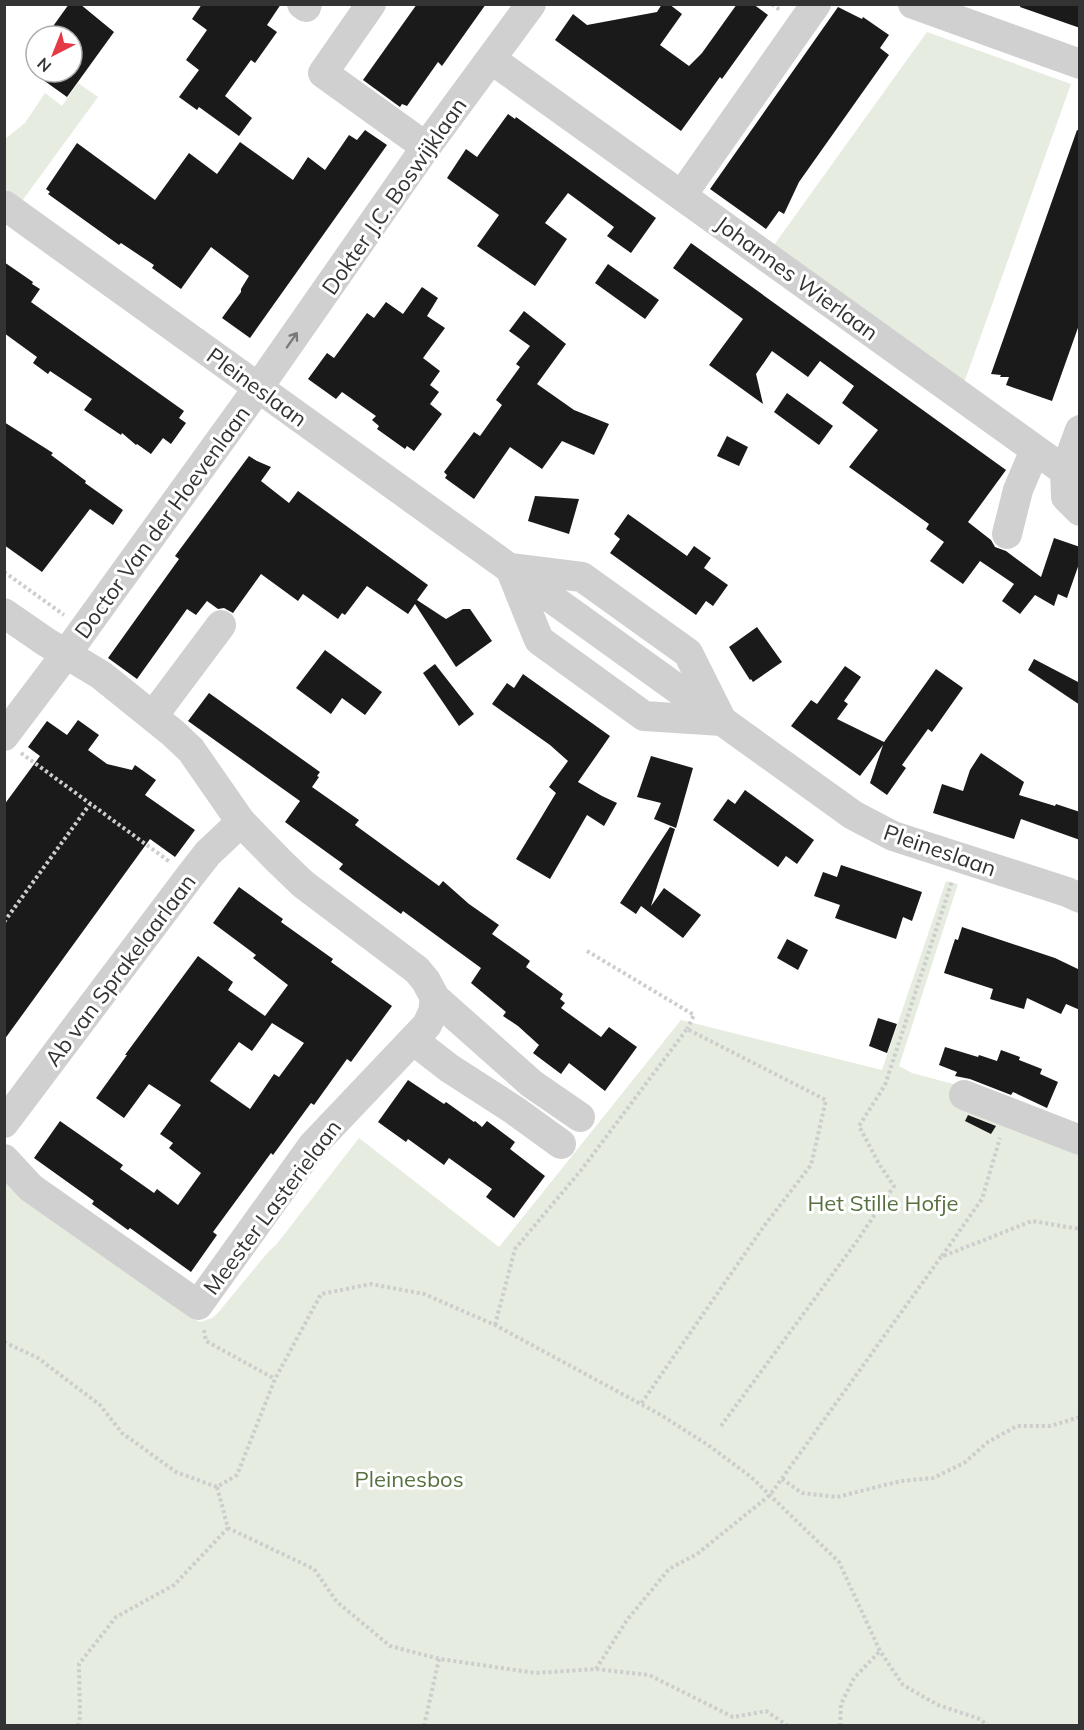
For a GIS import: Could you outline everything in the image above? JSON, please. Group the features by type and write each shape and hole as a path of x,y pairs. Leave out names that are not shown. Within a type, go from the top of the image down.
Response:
{"street":[{"path":"302,4 306,7 307,4"},
{"path":"371,4 323,73 426,147"},
{"name":"Dokter J.C. Boswijklaan","path":"258,388 426,147 531,4"},
{"path":"682,195 816,4"},
{"path":"913,4 1080,64"},
{"name":"Johannes Wierlaan","path":"492,59 1065,471"},
{"name":"Pleineslaan","path":"4,206 853,815 893,837 1080,898"},
{"name":"Doctor Van der Hoevenlaan","path":"4,613 66,654 258,388"},
{"path":"1080,430 1065,471 1066,497 1080,511"},
{"path":"1007,534 1017,490 1035,450"},
{"path":"510,568 539,640 558,654 644,716 722,721"},
{"path":"153,716 221,625"},
{"path":"9,742 66,654 100,675 153,716 191,750 241,822 278,861 303,884 417,970 435,998 532,1084 580,1117"},
{"name":"Ab van Sprakelaarlaan","path":"4,1123 208,853 241,822"},
{"name":"Meester Lasterielaan","path":"198,1305 313,1145 427,1025 433,1012 435,998"},
{"path":"413,1040 448,1068 514,1110 561,1144"},
{"path":"514,1110 532,1084"},
{"path":"964,1095 1080,1140"},
{"path":"4,1159 31,1188 198,1305"}],"path":[{"path":"4,572 84,629"},
{"path":"9,742 190,876"},
{"path":"4,922 90,804"},
{"path":"721,1426 894,1186 879,1164 859,1126 885,1086 960,858"},
{"path":"495,1325 515,1249 582,1169 687,1029 694,1015 587,951"},
{"path":"641,1404 764,1226 811,1165 826,1100 687,1029"},
{"path":"596,1669 627,1620 669,1569 697,1554 770,1495 782,1479 982,1199 1008,1112"},
{"path":"941,1257 1032,1221 1080,1229"},
{"path":"217,1487 237,1475 275,1379 321,1294 371,1284 424,1294 495,1325 661,1415 708,1445 751,1477 839,1562 880,1651 903,1685 938,1705 980,1719 988,1725"},
{"path":"198,1305 206,1341 275,1379"},
{"path":"4,1342 38,1358 100,1405 122,1433 176,1472 217,1487"},
{"path":"782,1479 802,1493 837,1497 901,1481 933,1478 964,1463 988,1442 1017,1426 1050,1426 1080,1416"},
{"path":"217,1487 228,1528 314,1569 337,1602 390,1646 440,1659 536,1674 596,1669 649,1676 734,1717 766,1711 788,1725"},
{"path":"78,1725 80,1717 79,1664 116,1617 174,1585 228,1528"},
{"path":"840,1725 841,1704 854,1678 880,1651"},
{"path":"424,1725 440,1659"}],"green space":[{"path":"927,32 1071,84 961,387 769,252"},
{"path":"77,84 98,97 22,201 5,188 5,139 25,123 45,93 62,106"},
{"name":"Pleinesbos","path":"946,881 958,884 899,1066 912,1073 953,1084 1079,1156 1079,1725 5,1725 4,1178 188,1316 200,1322 217,1314 276,1245 359,1138 499,1247 681,1020 882,1070"}],"building":[{"path":"69,4 80,4 114,32 84,73 84,24 55,24"},
{"path":"202,4 281,4 267,25 277,32 255,63 251,60 225,96 252,118 239,136 199,107 197,110 179,97 199,70 186,60 207,30 192,19"},
{"path":"417,4 486,4 442,66 438,62 407,106 402,104 400,107 363,80"},
{"path":"662,4 669,4 682,14 660,45 689,66 702,53 737,4 753,4 768,15 681,131 555,40 573,14 587,25 657,12"},
{"path":"1021,4 1080,4 1080,28 1020,7"},
{"path":"838,7 862,19 863,17 889,35 880,48 889,55 799,182 784,214 779,211 766,229 710,189"},
{"path":"49,84 76,84 67,97"},
{"path":"508,114 515,119 516,117 656,218 631,253 607,236 614,227 568,193 545,223 567,239 535,286 477,246 499,215 447,178 466,149 477,157"},
{"path":"365,130 387,145 250,338 222,318 241,292 249,276 211,247 181,289 152,268 154,265 121,243 119,245 48,194 50,192 46,189 77,143 155,200 189,153 217,174 240,142 293,180 308,157 325,170 349,135 357,140"},
{"path":"1077,130 1080,131 1080,322 1052,401 1006,385 1009,377 991,374"},
{"path":"691,243 1006,470 968,522 991,540 995,547 1006,551 1041,577 1054,538 1080,547 1080,561 1067,598 1058,594 1054,606 1035,595 1020,614 1002,601 1014,584 980,561 963,584 930,561 944,542 926,529 929,524 849,467 878,430 842,403 854,386 820,361 808,377 772,351 756,374 763,404 709,365 743,319 673,268"},
{"path":"4,262 40,289 31,302 184,411 179,418 186,423 171,444 163,438 151,454 136,445 122,433 121,435 84,410 92,399 50,371 48,374 33,363 37,357 4,333"},
{"path":"608,264 659,300 645,319 595,283"},
{"path":"422,287 438,298 427,316 445,328 423,358 440,371 430,385 439,392 430,404 442,414 414,451 407,446 405,449 377,429 379,426 372,420 376,416 342,392 336,399 308,379 327,353 334,358 367,313 374,318 386,302 403,314"},
{"path":"524,311 566,344 537,384 574,410 609,424 594,455 562,441 542,469 510,447 474,499 445,478 447,475 444,472 474,432 480,436 502,405 496,400 520,367 516,364 530,346 509,331"},
{"path":"787,393 833,426 819,445 774,412"},
{"path":"4,422 53,453 51,455 86,481 85,483 123,510 113,525 90,509 42,572 4,545"},
{"path":"727,436 748,447 739,466 717,456"},
{"path":"249,456 271,467 261,481 289,503 298,491 428,585 417,600 446,619 463,609 470,609 492,641 456,667 415,604 408,614 367,586 345,615 342,613 338,619 303,594 298,601 261,574 233,613 224,608 218,609 207,601 196,615 187,609 137,679 108,658 179,559 175,556"},
{"path":"535,496 579,499 569,534 528,521"},
{"path":"628,514 687,556 694,546 711,558 704,568 728,585 713,606 706,601 696,615 610,553 620,539 614,534"},
{"path":"757,627 782,662 753,682 729,647"},
{"path":"325,650 382,692 365,715 342,698 331,714 296,688"},
{"path":"1034,659 1080,683 1080,705 1028,670"},
{"path":"435,664 474,714 459,726 423,673"},
{"path":"845,666 861,677 844,701 848,704 837,719 884,742 936,669 963,688 932,732 928,729 902,765 906,768 887,795 870,783 883,745 860,776 791,726 811,700 817,704"},
{"path":"523,674 610,736 578,782 617,803 604,826 587,815 550,879 516,859 556,793 549,787 568,761 550,745 492,704 507,683 514,688"},
{"path":"209,693 320,772 312,787 359,820 355,825 439,886 443,881 469,904 499,925 492,934 530,961 526,967 563,994 560,999 565,1003 561,1008 601,1037 609,1027 637,1047 605,1091 569,1063 561,1074 533,1053 539,1045 503,1016 506,1012 471,983 481,968 403,911 401,914 339,869 343,864 285,822 300,801 188,721"},
{"path":"78,720 99,735 88,750 107,764 132,770 135,765 156,780 145,795 195,830 175,857 150,839 4,1040 4,805 40,756 28,747 47,721 67,735"},
{"path":"981,753 1024,782 1019,795 1080,812 1080,840 1021,819 1014,839 933,813 942,784 963,791 970,770"},
{"path":"651,756 693,768 676,828 654,819 661,803 637,797"},
{"path":"745,790 814,840 797,864 786,856 778,867 713,820 728,799 735,804"},
{"path":"670,827 675,829 651,906 664,888 701,915 683,938 641,906 636,914 620,903"},
{"path":"841,865 922,892 912,921 903,917 896,939 835,918 840,905 814,896 823,872 837,877"},
{"path":"239,887 283,919 281,922 333,959 331,962 392,1006 351,1062 347,1059 314,1105 311,1103 273,1155 271,1153 213,1232 217,1235 191,1272 92,1204 94,1201 34,1158 60,1121 123,1165 120,1169 154,1193 157,1189 178,1205 201,1173 169,1148 173,1143 160,1134 181,1105 149,1084 124,1118 96,1098 198,956 233,982 228,990 265,1016 288,985 253,958 256,955 213,923","holes":["272,1023 304,1043 279,1077 274,1074 250,1109 210,1081 239,1042 252,1051"]},
{"path":"962,927 1055,958 1080,970 1080,1010 1066,1004 1061,1014 1027,998 1024,1009 990,999 993,989 944,973 955,939 958,940"},
{"path":"787,939 808,950 798,970 777,958"},
{"path":"878,1018 897,1024 887,1053 869,1046"},
{"path":"945,1047 997,1061 1001,1050 1042,1069 1040,1074 1058,1082 1047,1108 1013,1092 1011,1095 970,1079 955,1076 957,1072 939,1065"},
{"path":"408,1080 444,1104 446,1102 482,1127 487,1121 515,1142 510,1149 545,1176 514,1218 486,1197 492,1189 449,1158 444,1165 408,1139 406,1142 378,1122"},
{"path":"968,1115 996,1126 991,1134 965,1121"}],"park label":[{"name":"Het Stille Hofje","path":"883,1203"}]}
